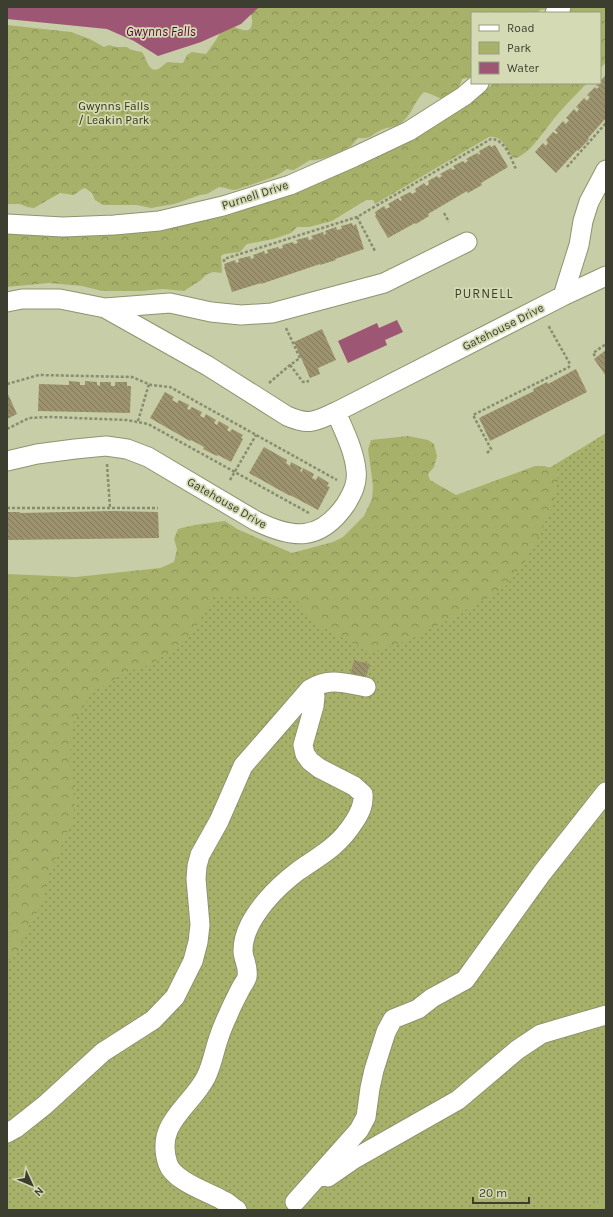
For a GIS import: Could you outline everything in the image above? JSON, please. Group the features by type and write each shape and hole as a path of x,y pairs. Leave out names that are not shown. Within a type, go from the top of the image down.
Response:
{"street":[{"name":"Purnell Drive","path":"7,224 63,227 136,223 159,221 223,206 290,184 354,157 409,131 464,96 478,84"},
{"path":"562,296 579,245 583,221 589,202 606,170"},
{"name":"Gatehouse Drive","path":"7,302 22,299 60,299 105,308 170,303 211,312 242,315 272,314 384,283 467,242"},
{"name":"Gatehouse Drive","path":"105,308 208,366 287,416 301,422 315,421 336,412 562,296 606,276"},
{"name":"Gatehouse Drive","path":"7,461 37,454 106,446 127,449 148,457 256,521 288,534 304,534 320,530 332,521 340,513 355,487 357,471 353,452 336,412"},
{"path":"7,1133 16,1128 45,1105 103,1052 153,1020 175,997 193,961 198,942 200,925 196,879 197,866 200,856 243,766 310,689 319,683 341,682 366,687"},
{"path":"237,1210 224,1200 184,1180 174,1172 168,1165 165,1150 166,1137 174,1120 198,1091 206,1077 218,1039 229,1013 247,978 247,964 242,952 250,923 265,902 282,884 298,871 321,856 346,835 360,814 364,802 363,794 354,786 319,768 310,761 305,754 303,745 314,706 315,696 310,689"},
{"path":"290,1206 360,1130 366,1117 374,1070 386,1032 393,1019 418,1009 432,998 465,980 542,873 606,792"},
{"path":"290,1206 354,1159 458,1100 517,1050 541,1034 606,1015"}],"path":[{"path":"567,167 606,123"},
{"path":"224,262 224,259 357,217 491,139 495,139 500,143 516,169"},
{"path":"444,213 449,222"},
{"path":"357,217 375,251"},
{"path":"259,398 267,385 300,358 278,312"},
{"path":"487,454 491,449 473,415 569,366 570,364 548,324"},
{"path":"595,356 593,353 606,344"},
{"path":"290,365 300,380 303,382 309,381"},
{"path":"7,384 40,375 132,377 149,384 170,388 343,484"},
{"path":"138,421 149,384"},
{"path":"230,480 256,435"},
{"path":"107,464 110,508"},
{"path":"7,508 158,508"}],"green space":[{"name":"Gwynns Falls / Leakin Park","path":"249,7 548,7 547,9 540,10 538,12 471,12 471,77 462,79 457,89 442,99 424,92 407,118 399,124 381,130 369,137 358,138 352,145 332,156 310,160 294,170 287,169 273,177 237,190 219,187 207,194 174,204 151,208 137,205 103,205 95,200 92,193 85,188 74,195 60,193 34,208 20,204 7,204 7,25 71,32 90,39 104,47 109,45 116,47 127,47 131,50 142,52 151,68 156,70 168,62 183,63 187,55 192,52 206,54 221,31 230,27 245,30 250,29 252,17"},
{"path":"572,7 606,7 606,62 601,68 601,12 568,12"},
{"path":"493,84 586,84 560,111 538,140 522,155 516,158 512,157 506,146 500,140 489,137 375,204 373,200 366,200 332,221 309,227 297,227 291,233 273,239 247,244 240,252 224,254 221,256 222,273 213,272 206,275 184,291 163,289 141,291 102,291 82,286 49,283 7,287 7,233 169,228 233,214 300,190 473,100"},
{"path":"606,433 606,1210 7,1210 7,584 252,569 455,510 551,467"},
{"path":"408,436 428,440 434,444 437,456 434,467 428,474 430,480 456,495 535,466 544,466 558,470 558,480 550,512 525,562 504,588 411,639 370,653 321,626 306,612 296,599 214,596 194,631 182,645 149,665 126,672 92,693 72,725 70,745 71,778 75,801 73,820 50,871 42,904 28,927 16,955 7,963 7,574 76,577 160,568 174,562 177,549 174,539 178,529 194,525 225,521 237,529 292,553 333,542 343,537 364,516 372,499 373,486 368,449 371,440"},
{"path":"606,1196 606,1210 585,1210"}],"water":[{"name":"Gwynns Falls","path":"7,7 259,7 241,24 201,42 158,56 134,41 107,29 7,19"},
{"path":"397,320 403,332 385,340 387,345 348,363 338,341 377,323 379,328"}],"building":[{"path":"605,76 606,77 606,118 588,138 589,139 556,173 535,152 543,143 546,146 548,143 546,140 553,132 556,134 558,133 555,130 563,121 566,124 569,120 566,118 574,109 577,112 579,109 576,107 584,98 587,101 590,97 587,95 595,87 597,89 599,87 596,85 601,84 601,80"},
{"path":"490,145 491,147 495,145 508,167 481,183 482,185 468,193 467,191 428,214 429,216 416,224 415,223 388,238 375,216 375,212 384,206 386,209 390,207 388,204 398,198 400,201 402,200 400,197 410,192 412,194 416,192 415,189 424,183 426,186 428,185 428,181 437,176 439,178 442,176 440,174 451,168 452,170 455,169 453,166 463,161 465,163 468,161 466,159 477,153 479,155 479,151"},
{"path":"352,223 353,226 356,224 364,249 335,259 336,260 232,292 224,264 235,260 236,263 239,262 238,259 250,256 251,259 254,258 253,255 264,251 265,254 268,253 267,250 278,247 279,249 283,248 282,245 293,242 294,244 298,243 296,240 308,237 309,240 313,239 311,236 323,232 324,235 326,234 325,231 336,227 337,230 342,229 341,226"},
{"path":"322,329 336,360 318,368 320,374 310,378 294,342"},
{"path":"606,350 606,376 594,359"},
{"path":"576,369 587,392 490,441 479,418 534,391 533,389 547,382 548,384"},
{"path":"69,381 80,382 80,385 85,385 85,381 97,382 97,385 100,386 100,382 111,382 111,386 115,386 115,382 127,382 127,386 131,386 130,413 38,411 39,384 69,385"},
{"path":"7,392 17,414 7,419"},
{"path":"165,392 174,397 172,400 177,403 179,400 189,405 187,409 189,410 192,407 202,412 200,416 204,418 206,414 216,420 214,423 217,425 219,421 229,427 227,430 230,432 232,429 243,435 241,438 243,439 231,462 203,449 204,447 191,440 190,441 150,418"},
{"path":"264,447 287,460 286,463 290,466 291,462 302,468 300,471 302,472 303,468 314,474 312,478 316,480 318,476 329,483 327,486 330,487 318,510 249,473"},
{"path":"7,512 158,512 159,538 7,540"},
{"path":"354,660 370,664 365,680 350,676"}],"district":[{"name":"PURNELL","path":"484,293"}]}
